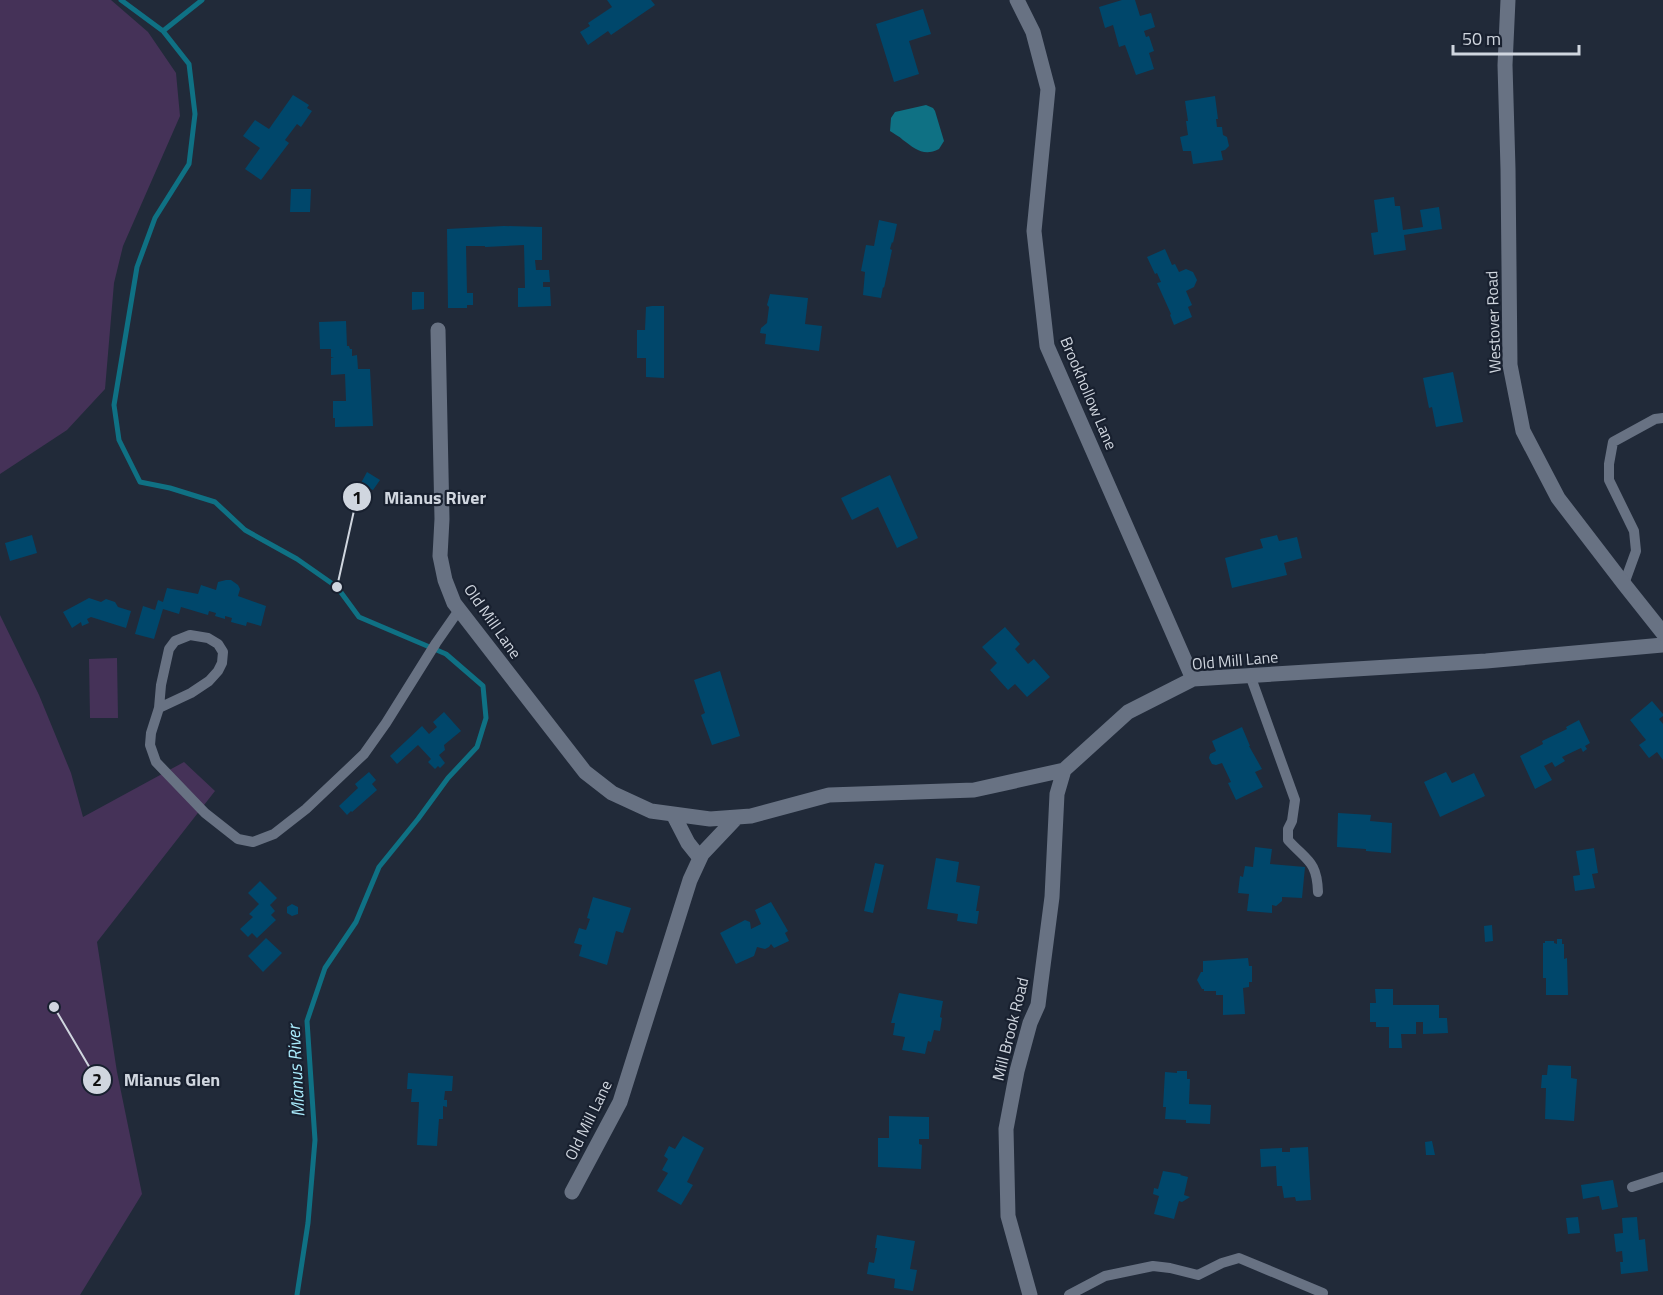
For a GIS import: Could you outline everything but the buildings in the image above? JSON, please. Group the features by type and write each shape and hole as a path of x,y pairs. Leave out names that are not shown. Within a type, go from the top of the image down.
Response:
{"street":[{"name":"Brookhollow Lane","path":"1017,0 1033,32 1048,89 1034,231 1047,346 1193,679"},
{"name":"Westover Road","path":"1508,0 1505,65 1510,365 1523,431 1558,498 1663,633"},
{"name":"Old Mill Lane","path":"438,330 440,556 445,580 454,603 585,772 612,793 651,810 710,819 751,816 829,795 974,790 1064,770 1128,712 1193,679 1486,661 1663,645"},
{"name":"Mill Brook Road","path":"1030,1295 1008,1216 1006,1129 1017,1071 1030,1023 1038,1005 1052,897 1057,794 1064,770"},
{"path":"673,814 688,843 700,858"},
{"name":"Old Mill Lane","path":"572,1192 620,1102 690,880 702,854 737,817"}],"lane":[{"path":"1624,584 1636,551 1636,538 1609,480 1613,442 1655,419 1663,418"},
{"path":"159,708 209,681 222,663 223,652 218,644 208,638 190,635 175,641 169,649 150,745 156,762 205,813 238,839 253,842 274,834 306,809 364,754 459,610"},
{"path":"1250,675 1295,800 1292,821 1288,829 1288,840 1307,858 1314,869 1318,892"},
{"path":"1632,1187 1663,1177"},
{"path":"1069,1295 1105,1276 1126,1271 1152,1266 1198,1275 1222,1263 1239,1258 1323,1293"}],"shaded area":[{"path":"0,0 111,0 148,32 176,73 180,116 123,246 114,283 105,389 67,430 0,474"},
{"path":"0,615 39,695 71,773 83,817 184,762 215,791 97,942 117,1072 142,1194 80,1295 0,1295"},
{"path":"117,658 118,718 90,718 89,659"}],"water":[{"path":"926,105 935,111 944,141 939,149 929,152 916,149 890,131 891,118 895,112"}],"waterway":[{"name":"Mianus River","path":"121,0 163,31 189,64 195,114 189,164 155,218 137,267 114,405 119,440 140,482 170,488 215,502 245,530 297,559 337,587 359,617 446,654 483,686 486,718 477,747 448,778 379,867 356,922 325,968 307,1021 315,1140 308,1223 297,1295"},
{"path":"163,31 202,0"}],"place":[{"name":"Mianus River","path":"337,587"},
{"name":"Mianus Glen","path":"54,1007"}]}
